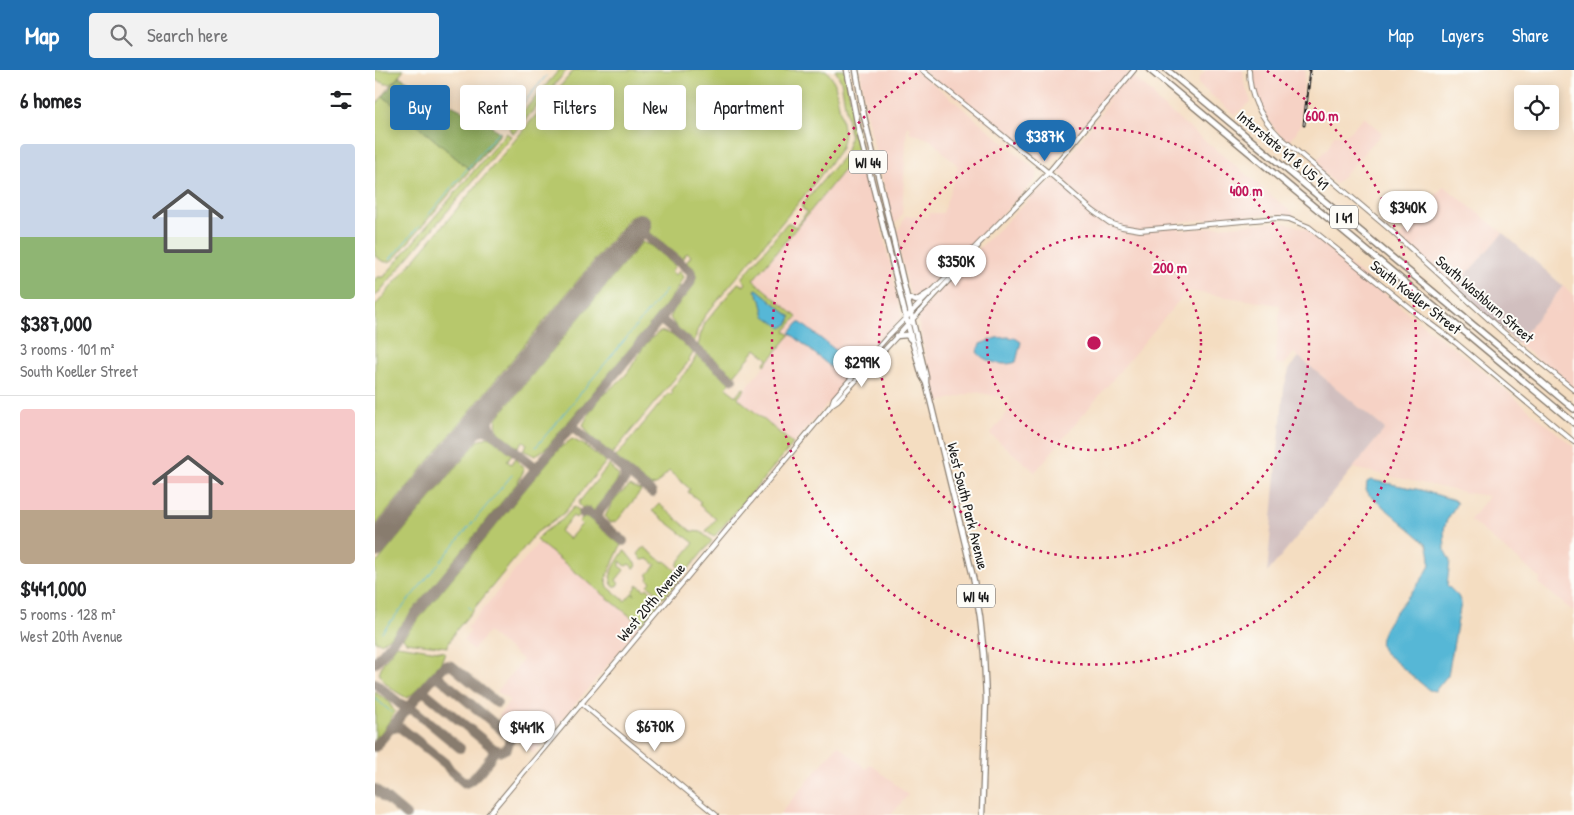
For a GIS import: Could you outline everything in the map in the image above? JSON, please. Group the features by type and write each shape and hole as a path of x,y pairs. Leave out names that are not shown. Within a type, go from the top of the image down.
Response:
{"highway":[{"name":"I 41","path":"1150,70 1574,423"},
{"name":"Interstate 41 & US 41","path":"1167,70 1574,409"}],"main road":[{"name":"West South Park Avenue","path":"847,70 856,118 912,341 921,376 926,383"},
{"name":"West South Park Avenue","path":"856,70 864,116 913,318 926,383 980,617 984,656 985,699 982,815"},
{"path":"908,298 916,301 932,291"},
{"path":"896,336 907,335 912,341"}],"street":[{"name":"South Koeller Street","path":"922,70 1099,217 1110,223 1128,229 1140,230 1278,218 1289,219 1309,226 1417,314 1456,343 1574,442"},
{"name":"West 20th Avenue","path":"832,404 834,398 906,317 1048,173 1135,70"},
{"name":"South Washburn Street","path":"1249,70 1249,82 1257,106 1263,119 1273,130 1388,228 1503,332 1574,390"},
{"name":"West 20th Avenue","path":"488,815 832,404 838,400 972,255 981,242"},
{"path":"581,703 716,815"}],"shaded area":[{"path":"860,70 917,70 1038,173 1036,179 970,248 925,292 916,298 909,291 895,233 901,226 905,216 928,217 930,213 943,213 958,166 931,140 909,132 910,127 907,125 902,214 897,222 893,223 866,113"},
{"path":"922,70 1124,70 1153,93 1157,101 1294,214 1293,216 1273,214 1179,222 1180,230 1276,222 1306,229 1414,318 1467,358 1574,447 1574,612 1538,583 1541,579 1470,520 1489,496 1353,468 1385,429 1294,353 1284,365 1275,363 1280,305 1187,291 1035,472 990,434 1007,413 1010,396 1003,397 975,392 935,403 917,315 972,255 1044,185 1055,178 1076,195 1058,171 1113,96 1048,163 983,119"},
{"path":"1206,70 1243,70 1244,83 1251,101 1235,115 1198,84 1199,78"},
{"path":"1251,70 1305,70 1300,126 1289,143 1277,132 1262,111 1254,90"},
{"path":"1364,117 1382,133 1336,184 1314,165 1329,146 1334,135 1347,134"},
{"path":"861,149 890,262 901,315 900,320 793,444 738,397 790,336 785,332 753,280"},
{"path":"1444,186 1503,233 1454,288 1399,238"},
{"path":"1503,233 1563,286 1517,343 1454,288"},
{"path":"1563,286 1574,296 1574,390 1517,343"},
{"path":"1299,357 1385,429 1267,573 1284,387 1290,367"},
{"path":"539,542 641,625 534,753 517,738 519,734 499,715 510,701 497,691 523,660 488,632 473,650 463,640 471,631 467,628"},
{"path":"838,745 866,769 871,764 908,795 891,815 779,815"}],"green space":[{"path":"375,70 404,70 392,84 386,84 375,80"},
{"path":"559,70 567,70 554,85 546,85"},
{"path":"574,70 826,70 835,84 844,134 841,148 818,179 704,317 697,331 694,344 678,329 670,318 675,307 695,281 694,271 686,263 691,256 687,253 682,259 630,217 375,526 375,306 523,130 526,130 526,127 536,115 536,130 614,130 614,85 561,85"},
{"path":"835,70 845,70 861,149 804,219 803,217 807,212 802,208 802,205 845,154 850,135 841,81"},
{"path":"399,76 414,85 392,85"},
{"path":"390,87 390,102 383,96"},
{"path":"383,96 390,102 390,130 423,130 470,170 394,259 386,262 375,256 375,106"},
{"path":"536,97 536,107 526,119 526,108"},
{"path":"450,104 460,110 460,130 496,130 501,133 470,170 423,130 450,130"},
{"path":"506,133 511,136 375,297 375,279 377,277 384,277"},
{"path":"804,219 753,280 797,317 785,331 790,335 765,365 764,363 768,359 756,349 733,377 698,348 705,323 738,283 744,286 746,283 743,277 787,223 795,227","holes":["757,289 791,317 789,323 765,316 761,300 755,290"]},
{"path":"642,242 651,246 675,266 671,272 676,275 679,271 683,277 677,289 660,313 546,448 535,456 523,450 527,444 523,441 518,447 502,435 497,427 497,418"},
{"path":"661,331 672,335 693,351 693,353 686,365 612,454 591,437 583,425 597,403 625,376 646,344"},
{"path":"697,354 731,382 726,388 736,396 743,388 745,389 738,398 793,444 714,537 706,531 716,519 699,505 701,502 688,492 690,489 669,471 656,485 651,486 615,458 669,393 671,395 673,392 671,390 692,364"},
{"path":"487,437 495,439 512,454 507,461 511,464 516,458 524,470 518,482 394,634 381,643 375,641 375,565 478,441"},
{"path":"572,439 584,445 606,462 564,513 536,533 454,633 447,647 406,642 403,638 541,470 561,447"},
{"path":"609,465 619,476 613,488 593,512 585,506 583,508 579,505 579,502"},
{"path":"630,486 641,491 617,521 610,523 605,517 607,512 615,500"},
{"path":"659,504 691,531 701,532 712,541 686,572 678,567 678,563 694,543 652,511"},
{"path":"574,507 581,511 576,518 573,516 560,531 569,539 582,524 579,521 586,515 621,545 606,578 608,587 625,601 632,593 635,595 633,592 638,585 645,590 647,588 662,600 641,625 536,540 562,520"},
{"path":"644,547 663,562 665,561 682,576 664,598 648,585 651,582 647,575 656,565 648,559 642,560 638,554"},
{"path":"625,551 637,566 634,568 629,564 626,566 620,561 620,566 624,570 616,580 619,584 614,587 610,579 611,574 615,564"},
{"path":"397,645 445,652 443,659 430,678 407,698 391,688 379,673 383,663"},
{"path":"375,692 388,701 395,712 375,743"}],"water":[{"path":"757,289 791,317 787,325 782,328 765,316 761,300 755,290"},
{"path":"798,323 801,323 847,359 848,363 839,374 790,333"},
{"path":"996,338 1015,338 1021,342 1016,362 1006,364 995,363 980,356 977,352 980,344"},
{"path":"1371,480 1421,490 1454,500 1457,503 1446,522 1444,530 1445,551 1450,561 1447,585 1458,596 1461,603 1448,675 1435,691 1429,690 1384,652 1380,643 1389,621 1426,572 1430,558 1427,544 1366,492 1367,482"}],"waterway":[{"path":"526,100 546,76"},
{"path":"425,219 499,131"},
{"path":"390,259 421,224"},
{"path":"536,447 666,290"},
{"path":"382,632 512,475"},
{"path":"375,698 391,712"}],"taxiway":[{"path":"375,663 690,283 692,275 690,271 637,228"},
{"path":"660,319 732,379"},
{"path":"492,431 488,418 491,406 497,398"},
{"path":"478,421 536,468"},
{"path":"571,426 652,493"},
{"path":"459,444 473,432 481,430 491,432"},
{"path":"599,521 598,515 600,510 625,479 624,470"},
{"path":"583,513 588,512 623,541"},
{"path":"375,747 445,665 452,666 497,703"},
{"path":"422,690 494,749 501,751 507,748 510,740 509,736 441,679 438,676 439,670"},
{"path":"375,683 400,704 408,707"},
{"path":"405,711 414,710 460,748"},
{"path":"390,729 401,728 446,764 465,783 469,782 482,769 494,749"},
{"path":"375,789 406,815"}],"runway":[{"path":"375,546 640,225"}],"railway":[{"path":"1304,125 1310,70"}]}
